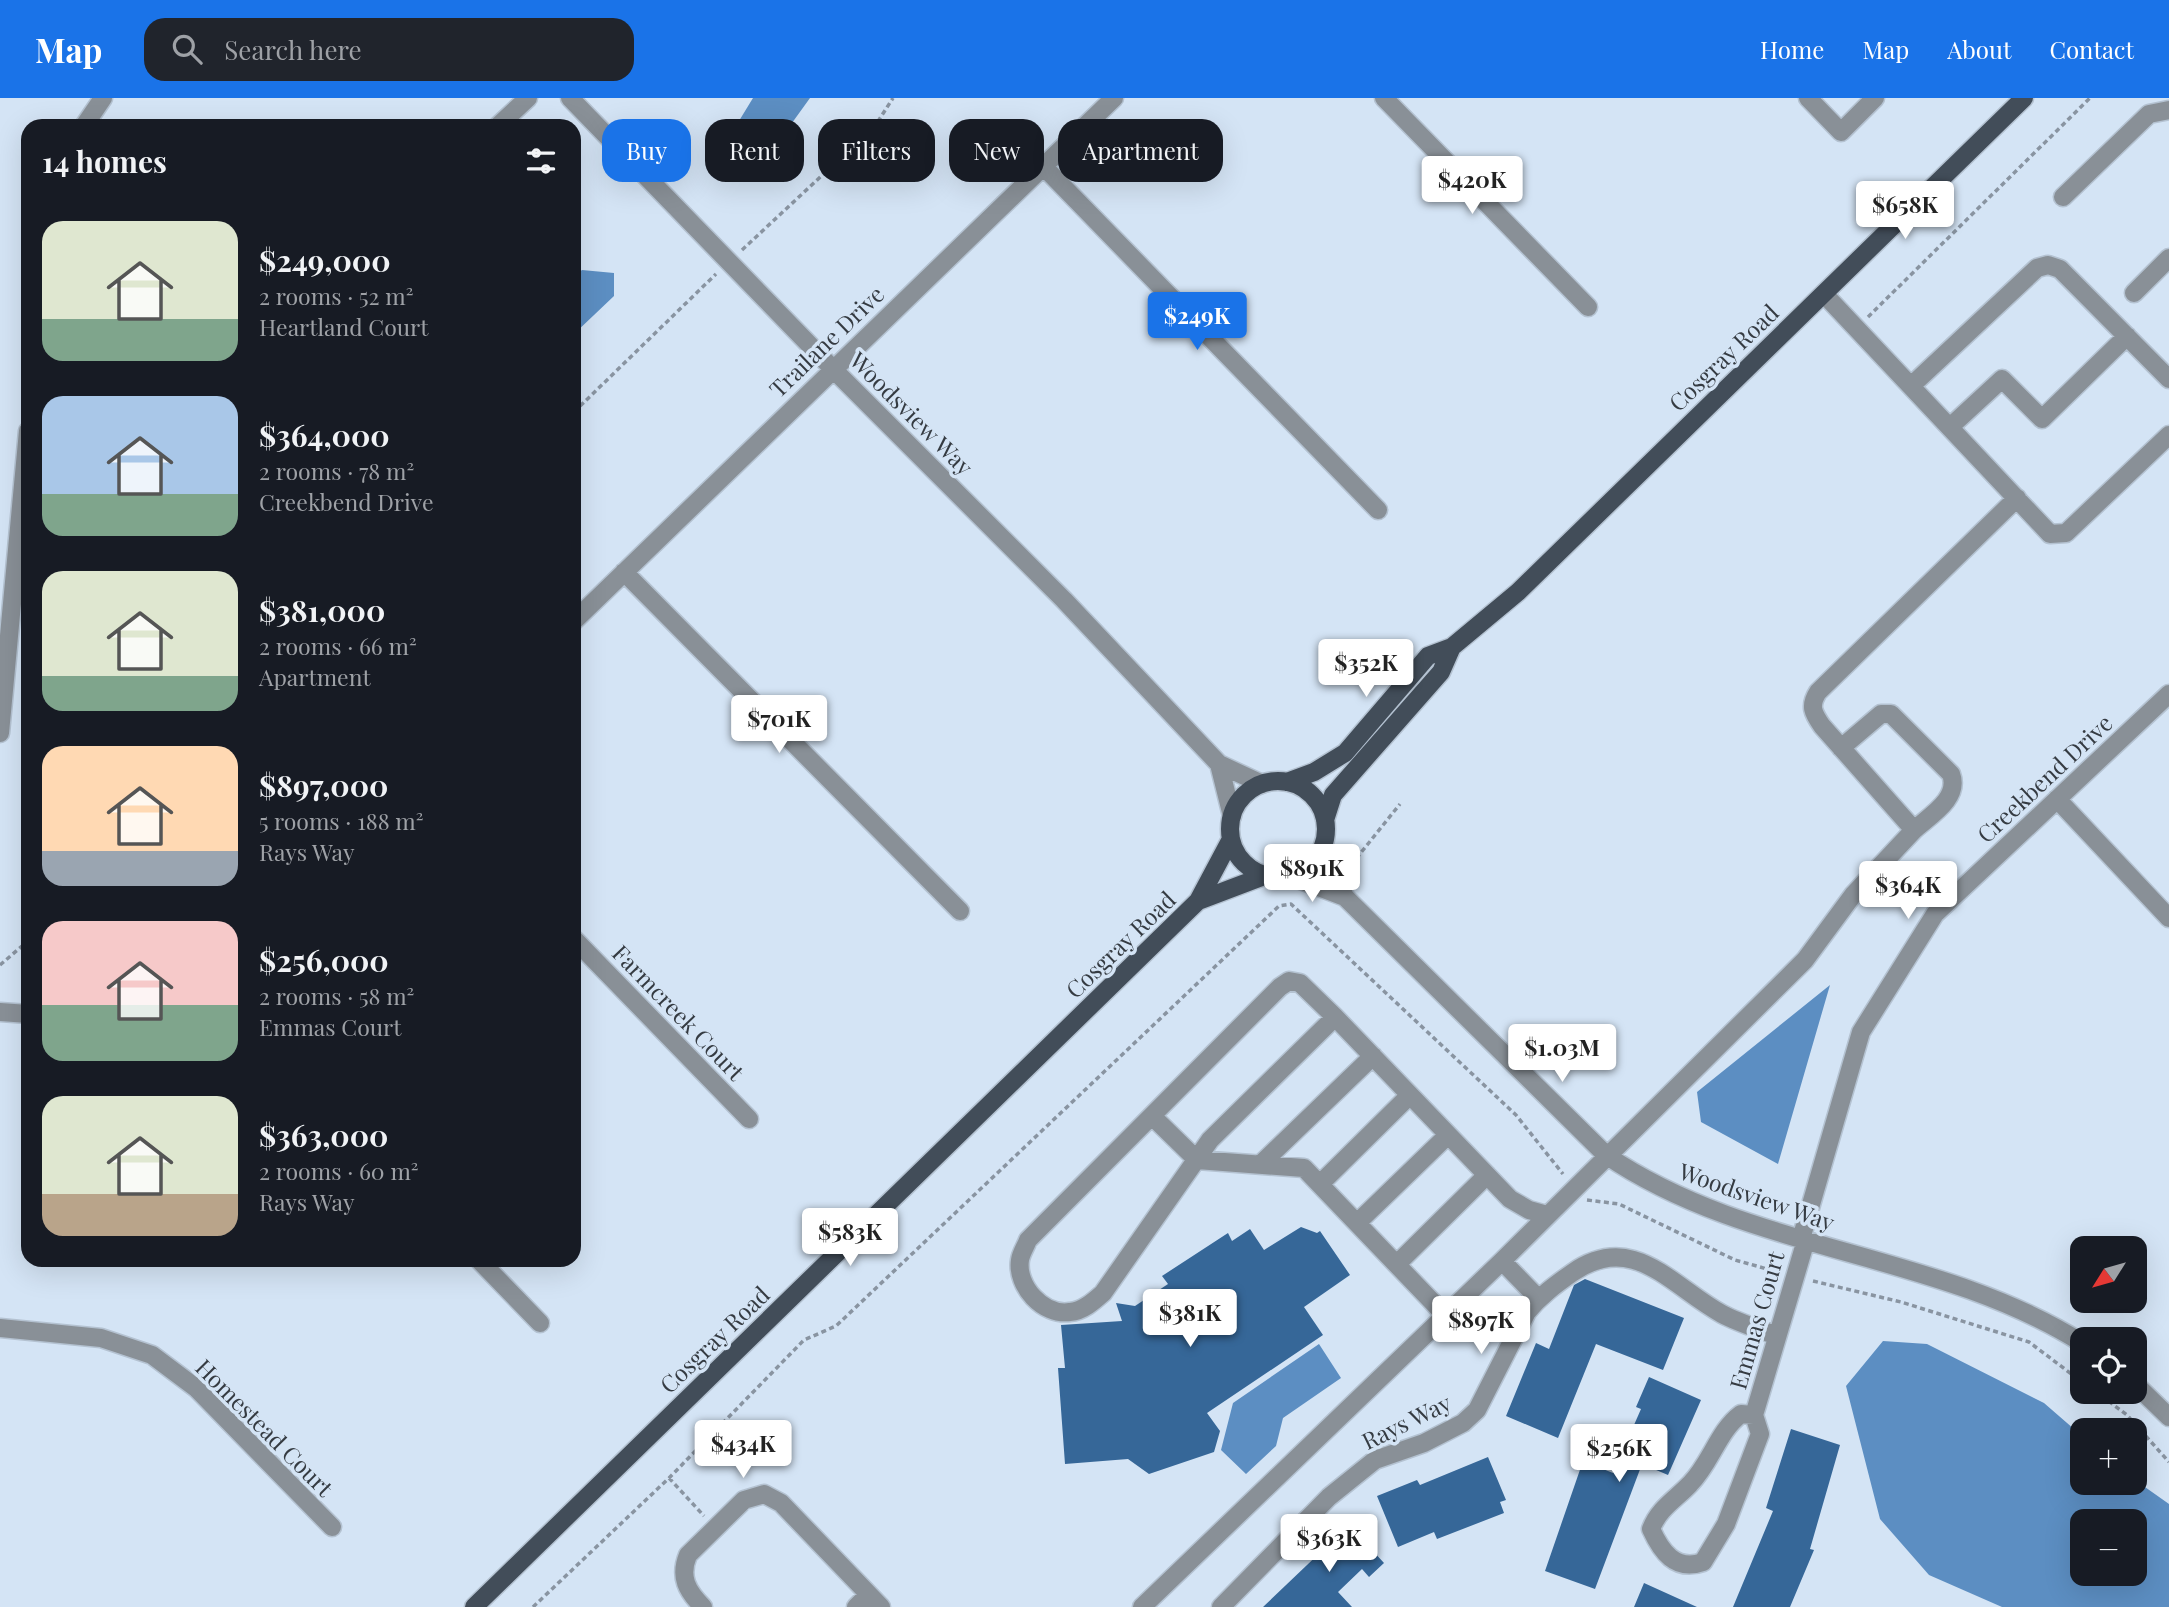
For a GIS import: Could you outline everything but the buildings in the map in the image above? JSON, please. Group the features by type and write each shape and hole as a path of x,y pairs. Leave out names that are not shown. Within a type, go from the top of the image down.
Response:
{"main road":[{"name":"Cosgray Road","path":"1287,782 1314,772 1345,753 1428,656 1452,647 1518,592 2024,98"},
{"name":"Cosgray Road","path":"1325,820 1333,795 1441,671 1452,647"},
{"path":"1287,782 1299,786 1316,800 1325,820 1323,848 1304,870 1290,876 1265,876 1243,862 1231,839 1232,816 1243,796 1262,784 1287,782"},
{"name":"Cosgray Road","path":"474,1607 1198,901 1231,839"},
{"name":"Cosgray Road","path":"1198,901 1265,876"}],"street":[{"path":"89,119 103,98"},
{"path":"506,119 528,98"},
{"name":"Woodsview Way","path":"570,98 833,369 1064,600 1219,764 1262,784"},
{"name":"Trailane Drive","path":"1044,167 1114,98"},
{"path":"1384,98 1588,307"},
{"path":"1808,98 1841,132 1875,98"},
{"path":"2063,197 2149,114 2169,110"},
{"path":"1044,167 1378,509"},
{"name":"Trailane Drive","path":"581,614 1028,182"},
{"path":"2134,293 2169,258"},
{"path":"1911,386 2037,268 2048,265 2060,269 2169,379"},
{"path":"1824,294 2050,534 2066,533 2169,435"},
{"path":"1950,427 2002,379 2042,419 2126,336"},
{"path":"1914,830 1813,713 1812,701 1818,692 2017,498"},
{"path":"0,733 21,506"},
{"path":"624,572 960,912"},
{"name":"Creekbend Drive","path":"1803,1239 1861,1032 1935,914 2169,695"},
{"path":"1142,1607 1502,1261 1805,960 1853,895 1952,794 1955,785 1951,774 1891,714 1881,714 1841,748"},
{"name":"Woodsview Way","path":"1219,764 1232,816"},
{"path":"2057,799 2169,918"},
{"name":"Woodsview Way","path":"1323,848 1345,897 1606,1155 1642,1179 1714,1212 1961,1285 2043,1318 2070,1335"},
{"name":"Woodsview Way","path":"1290,876 1345,897"},
{"name":"Farmcreek Court","path":"581,946 749,1119"},
{"path":"1335,1017 1238,1110 1197,1160 1103,1293 1092,1302 1069,1313 1046,1307 1028,1293 1020,1270 1020,1258 1028,1240 1289,981 1300,984 1335,1017 1510,1199 1529,1210 1547,1215"},
{"path":"0,1012 21,1014"},
{"path":"1262,1163 1373,1056"},
{"path":"1320,1184 1410,1095"},
{"path":"1152,1116 1197,1160 1304,1168 1445,1315"},
{"path":"1357,1223 1448,1135"},
{"path":"1397,1264 1487,1175"},
{"name":"Emmas Court","path":"1754,1415 1741,1413 1731,1421 1691,1484 1673,1497 1655,1518 1651,1528 1661,1549 1675,1562 1697,1564 1712,1552 1760,1434 1754,1415 1803,1239"},
{"name":"Rays Way","path":"1221,1607 1329,1497 1375,1461 1424,1443 1463,1423 1478,1410 1527,1312 1538,1298 1591,1260 1622,1258 1653,1267 1723,1315 1777,1336"},
{"path":"1502,1261 1538,1298"},
{"path":"486,1267 540,1323"},
{"name":"Homestead Court","path":"0,1328 101,1338 152,1355 196,1388 332,1527"},
{"path":"2147,1396 2169,1417"},
{"path":"702,1607 683,1581 683,1567 688,1556 744,1500 764,1494 781,1503 868,1603"}],"path":[{"path":"1857,329 2090,98"},
{"path":"0,965 21,947"},
{"path":"1575,1188 1588,1201 1619,1203 1735,1260 1901,1302 2029,1342 2070,1373"},
{"path":"2112,1404 2127,1415 2169,1462"},
{"path":"668,1478 715,1527"}],"water":[{"path":"753,98 810,98 795,119 740,119"},
{"path":"581,271 614,273 614,296 581,327"},
{"path":"1830,985 1778,1164 1701,1122 1697,1092"},
{"path":"1883,1341 1927,1344 2044,1403 2070,1426 2070,1495 2147,1495 2147,1488 2169,1504 2169,1607 2002,1607 1929,1575 1880,1519 1846,1386"},
{"path":"1319,1344 1341,1378 1283,1418 1276,1446 1246,1474 1221,1450 1233,1403"}]}
